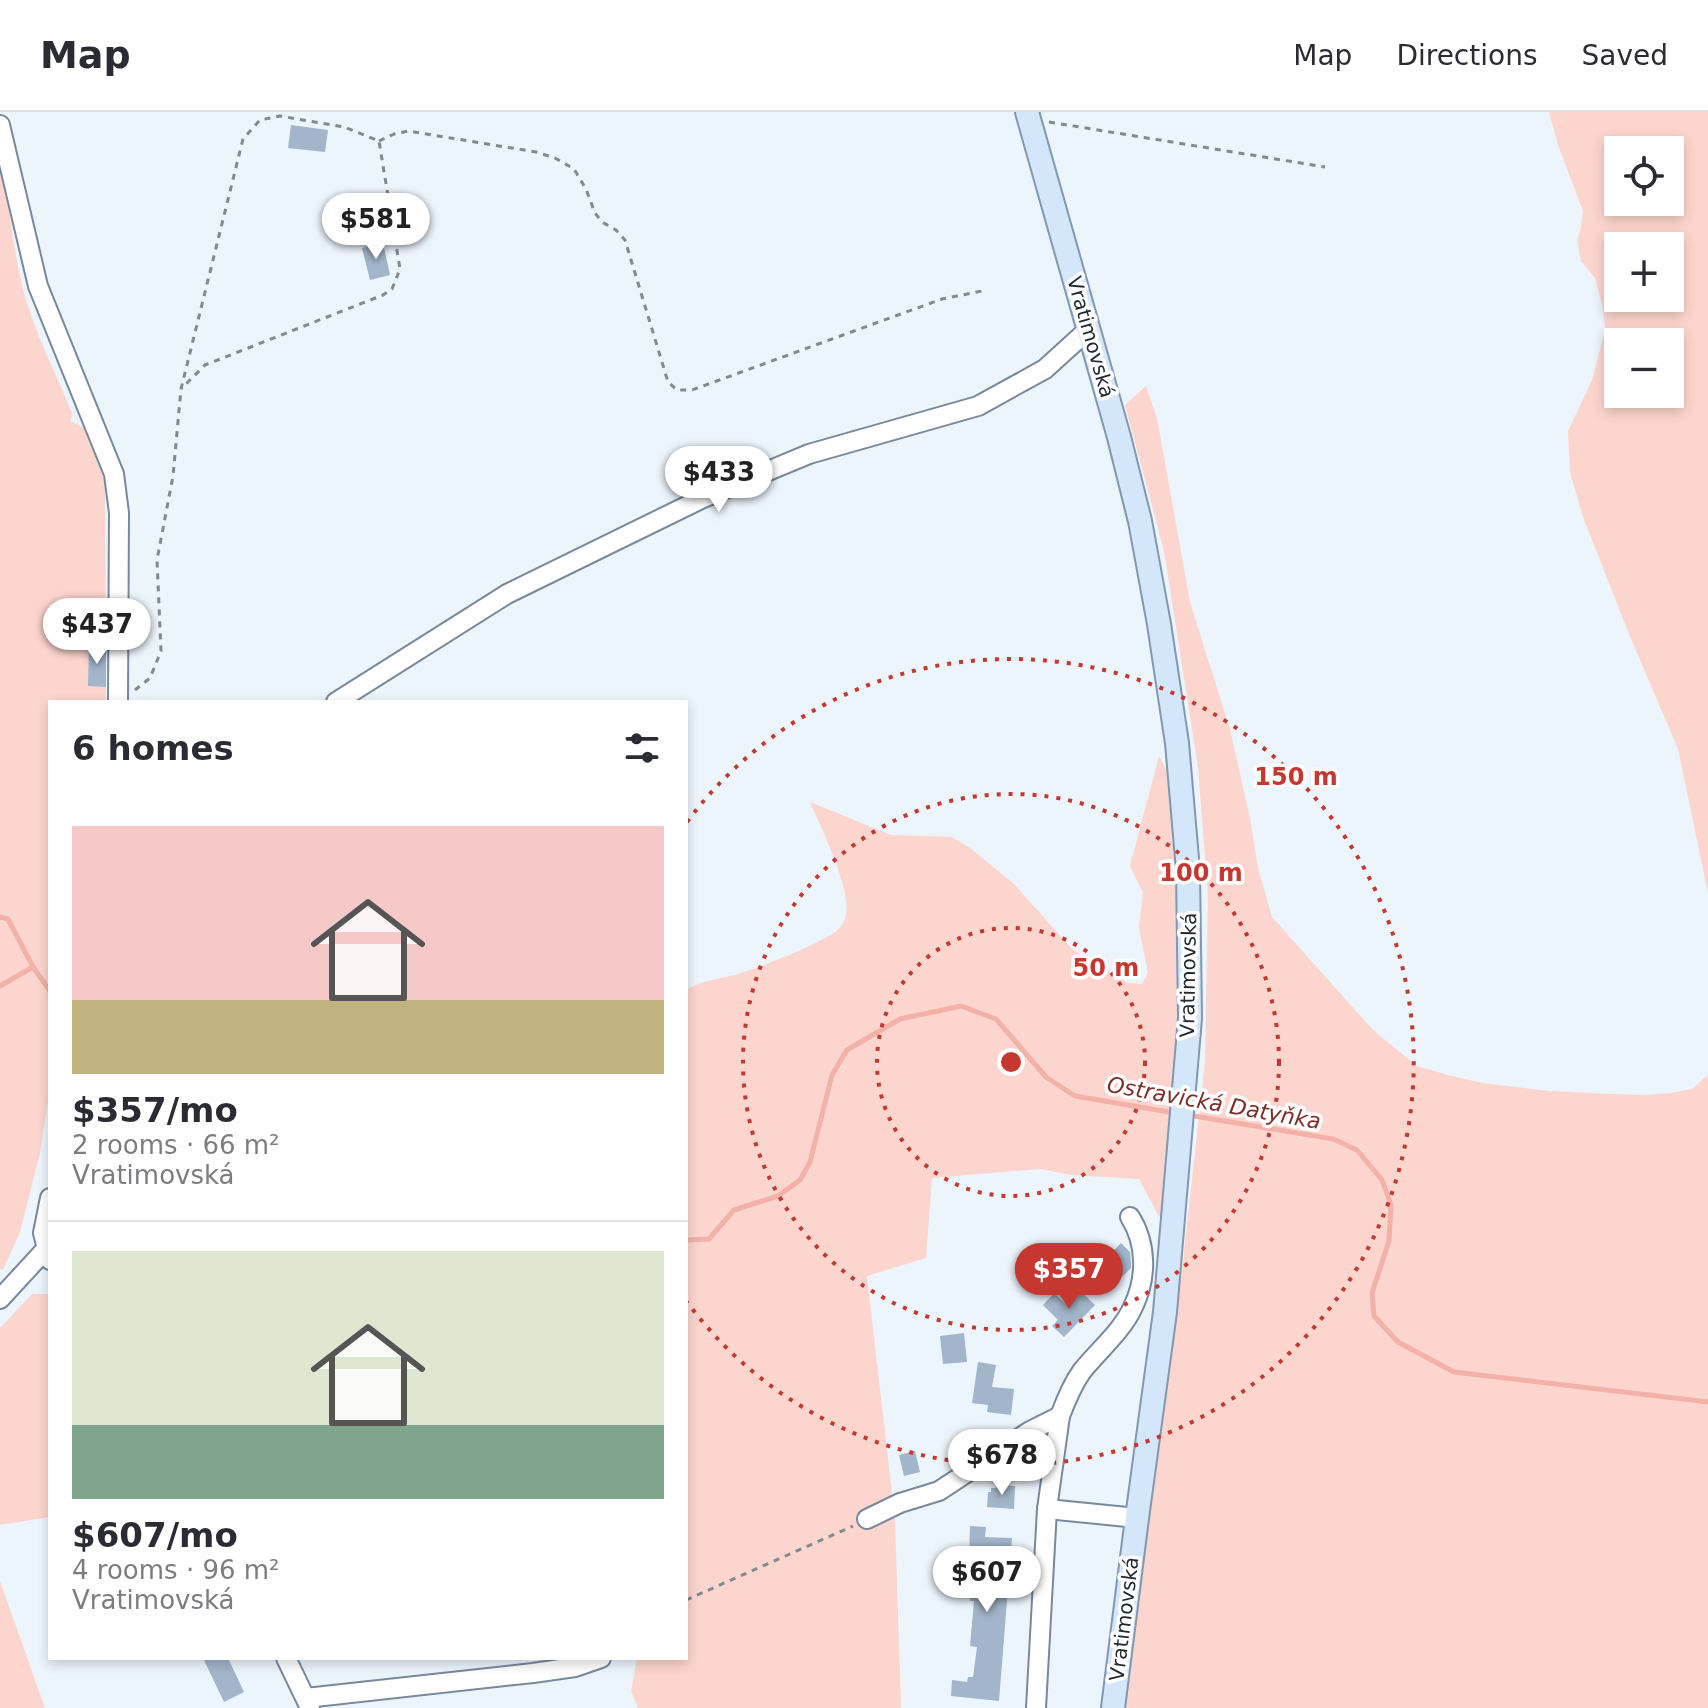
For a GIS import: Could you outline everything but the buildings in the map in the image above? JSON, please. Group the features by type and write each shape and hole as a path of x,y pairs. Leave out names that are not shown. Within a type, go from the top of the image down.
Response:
{"main road":[{"name":"Vratimovská","path":"1028,116 1140,521 1177,743 1188,870 1189,1033 1165,1312 1113,1708"}],"street":[{"path":"0,125 38,286 114,474 119,526 124,698"},
{"path":"339,700 507,594 701,499 809,454 978,406 1045,369 1089,329"},
{"path":"0,1299 48,1254 43,1233 48,1208"},
{"path":"1036,1708 1047,1509 1060,1416 1067,1396 1081,1374 1134,1307 1144,1264 1137,1228 1130,1217"},
{"path":"867,1519 900,1503 939,1491 1030,1431 1060,1416"},
{"path":"1047,1509 1137,1518"},
{"path":"287,1660 308,1703 575,1667 595,1660"}],"path":[{"path":"124,698 150,678 161,651 157,560 173,476 181,389 243,139 260,120 280,116 344,127 379,141 408,131 536,152 574,169 595,213 625,240 668,382 677,390 692,390 942,299 982,291"},
{"path":"1028,116 1325,167"},
{"path":"181,389 205,365 392,289 400,269 379,141"},
{"path":"688,1599 867,1519"}],"shaded area":[{"path":"1549,112 1708,112 1708,893 1678,749 1583,517 1570,472 1568,431 1592,380 1604,335 1604,408 1684,408 1684,328 1605,328 1595,278 1581,261 1577,240 1583,211"},
{"path":"0,163 18,266 31,316 73,415 70,421 86,429 103,474 106,700 48,700 48,1101 40,1153 20,1232 3,1270 0,1269"},
{"path":"1146,386 1157,418 1190,602 1230,729 1258,868 1272,917 1373,1030 1417,1066 1482,1083 1613,1094 1646,1095 1692,1089 1708,1075 1708,1708 1125,1708 1176,1323 1205,1063 1208,896 1198,767 1164,551 1125,405"},
{"path":"1159,756 1170,777 1177,897 1177,1019 1164,1226 1139,1179 1071,1175 1040,1169 932,1178 926,1258 867,1276 895,1519 901,1708 638,1708 631,1691 637,1660 688,1660 688,989 797,952 832,934 843,924 847,907 841,877 810,802 891,835 952,837 1013,883 1073,950 1128,983 1142,984 1148,973 1139,928 1143,893 1130,866"},
{"path":"32,1294 48,1294 48,1517 0,1525 0,1328"},
{"path":"0,1581 45,1708 0,1708"}],"waterway":[{"name":"Ostravická Datyňka","path":"0,917 8,919 48,988"},
{"path":"0,986 33,967"},
{"name":"Ostravická Datyňka","path":"688,1240 709,1239 734,1210 778,1196 800,1180 810,1162 832,1075 847,1050 900,1019 961,1006 996,1019 1046,1077 1075,1096 1175,1113"},
{"name":"Ostravická Datyňka","path":"1188,1115 1333,1139 1357,1150 1382,1180 1391,1205 1389,1241 1372,1293 1374,1316 1398,1342 1454,1372 1708,1402"}]}
